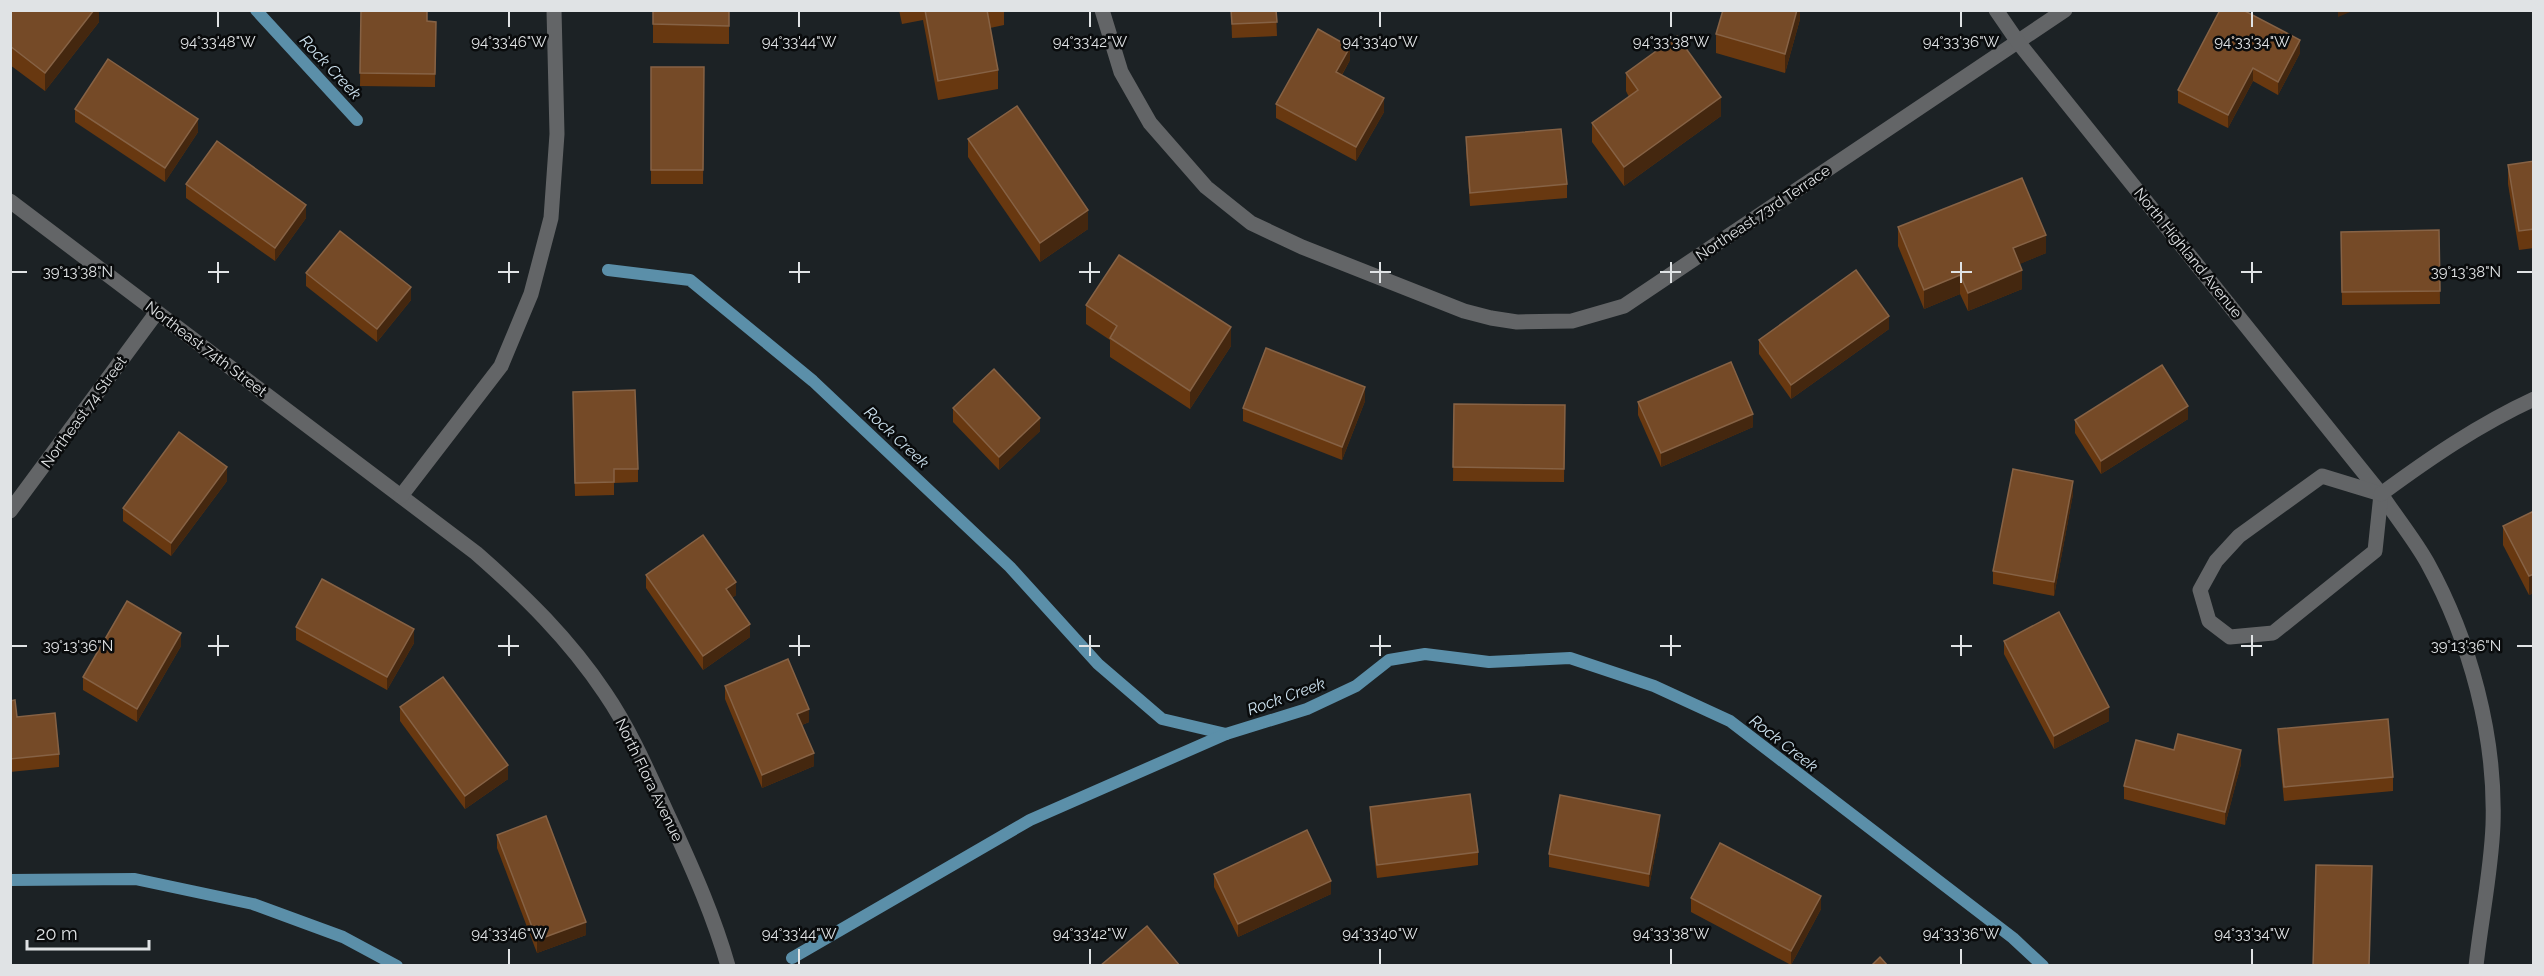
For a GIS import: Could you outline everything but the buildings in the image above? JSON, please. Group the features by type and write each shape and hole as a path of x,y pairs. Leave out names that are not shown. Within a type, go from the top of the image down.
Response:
{"street":[{"path":"401,496 501,366 531,294 551,218 557,134 554,10"},
{"name":"Northeast 73rd Terrace","path":"1102,10 1121,72 1150,123 1206,187 1251,223 1302,247 1482,316 1518,322 1572,321 1624,306 2065,10"},
{"name":"North Highland Avenue","path":"1996,10 2018,42 2381,494 2426,561 2450,610 2469,662 2487,742 2493,823 2489,877 2476,966"},
{"name":"Northeast 74th Street","path":"10,201 401,496"},
{"name":"Northeast 74 Street","path":"10,511 158,312"},
{"path":"2381,494 2322,476 2239,536 2216,561 2200,590 2209,621 2230,637 2273,633 2374,551 2381,494 2435,454 2497,416 2534,399"},
{"name":"North Flora Avenue","path":"401,496 476,553 524,595 567,642 605,693 638,748 702,889 728,966"}],"waterway":[{"name":"Rock Creek","path":"256,10 357,120"},
{"name":"Rock Creek","path":"608,270 690,280 813,381 1010,567 1098,664 1162,719 1226,734 1307,709 1356,686 1389,660 1425,654 1489,662 1570,658 1654,686 1730,721 2013,938 2043,966"},
{"path":"792,958 1030,820 1226,734"},
{"path":"10,880 135,879 253,904 343,937 397,966"}]}
